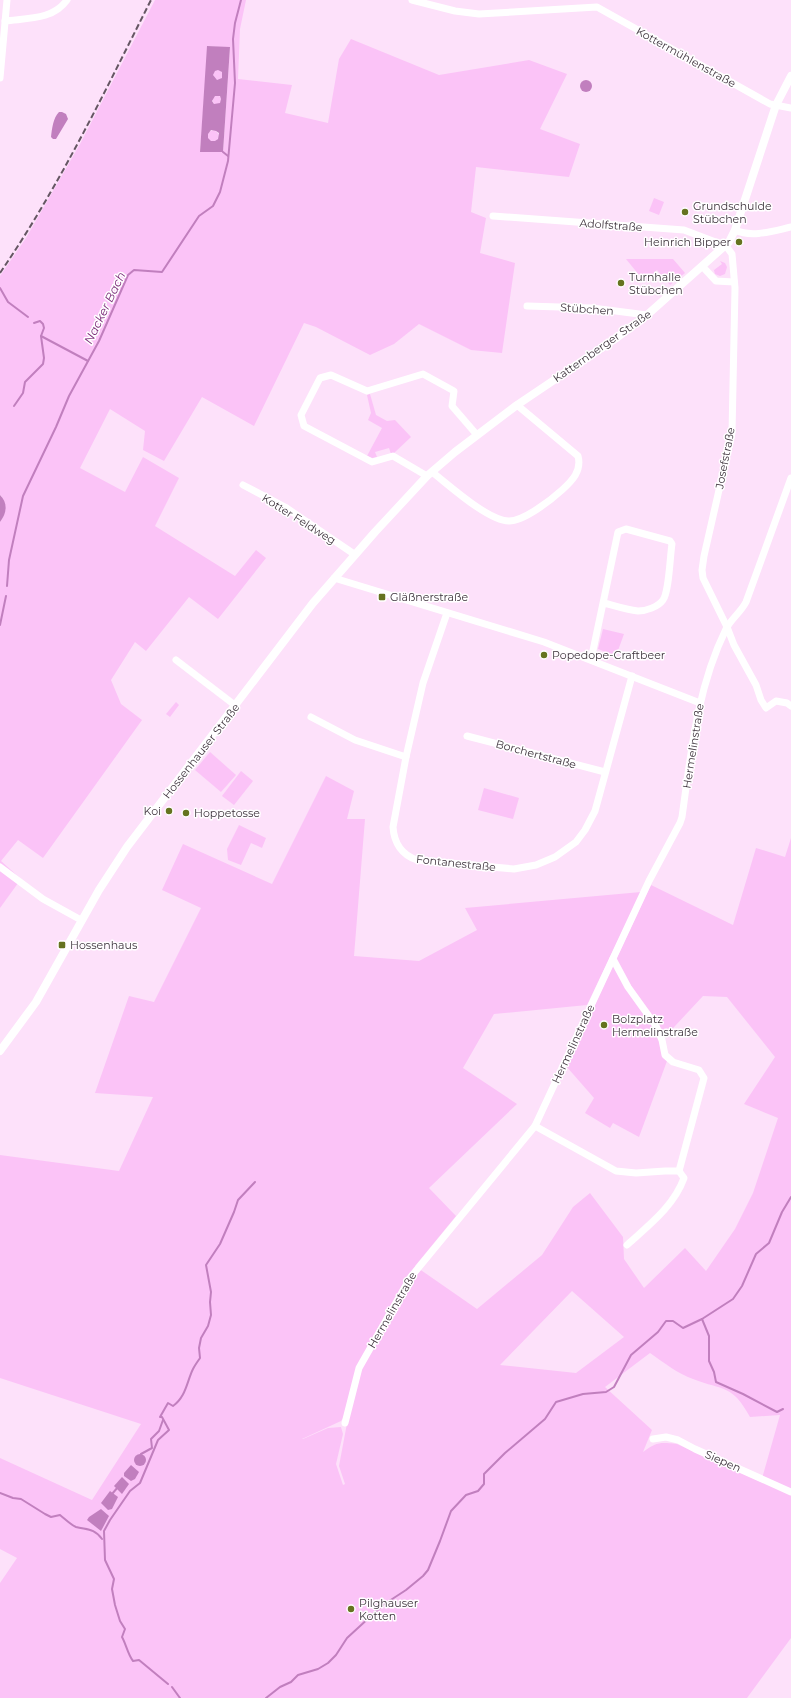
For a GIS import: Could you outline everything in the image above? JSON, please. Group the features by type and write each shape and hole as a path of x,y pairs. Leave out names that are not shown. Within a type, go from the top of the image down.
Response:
{"street":[{"path":"0,78 8,0"},
{"path":"5,21 46,16 56,11 68,0"},
{"name":"Kottermühlenstraße","path":"412,0 455,11 479,14 597,6 770,104 791,108"},
{"name":"Katternberger Straße","path":"334,578 354,554 429,474 517,405 615,339 647,315 726,246 735,230 776,106 791,76"},
{"name":"Adolfstraße","path":"493,216 684,230 726,246"},
{"path":"735,230 742,234 750,234 791,227"},
{"name":"Josefstraße","path":"726,246 734,258 732,433 702,570 703,578 727,627 734,645 756,685 766,708 776,701 786,703 791,706"},
{"path":"703,267 716,281 734,282"},
{"name":"Stübchen","path":"527,306 592,308 647,315"},
{"path":"477,435 452,406 454,391 423,374 367,391 331,375 320,378 301,415 304,426 372,462 393,456 429,474 492,516 510,521 544,505 574,478 579,461 578,456 517,405"},
{"path":"727,627 742,611 746,602 791,478"},
{"name":"Kotter Feldweg","path":"243,485 285,507 354,554"},
{"path":"591,660 617,535 620,530 626,529 670,541 672,544 666,591 664,600 660,604 638,611 604,603"},
{"path":"334,578 540,641 700,703"},
{"name":"Hossenhauser Straße","path":"0,1051 36,1002 81,920 113,866 313,603 334,578"},
{"name":"Fontanestraße","path":"447,613 423,683 406,757 393,827 394,836 399,848 407,855 417,860 514,868 528,866 555,857 568,849 576,842 585,830 595,811 632,676"},
{"name":"Hermelinstraße","path":"345,1423 359,1368 410,1278 535,1126 649,881 682,817 692,745 700,703 727,627"},
{"path":"176,660 236,706"},
{"path":"311,717 355,740 406,757"},
{"name":"Borchertstraße","path":"467,736 605,772"},
{"path":"0,867 43,899 81,920"},
{"path":"613,959 628,987 656,1026 662,1040 665,1055 673,1062 699,1070 704,1078 679,1171"},
{"path":"535,1126 607,1168 616,1171 636,1173 679,1171"},
{"path":"627,1245 662,1212 677,1194 684,1178 679,1171"},
{"name":"Siepen","path":"653,1439 666,1438 678,1440 791,1492"}],"shaded area":[{"path":"155,0 246,0 240,29 238,79 292,85 285,113 328,123 339,59 351,39 439,75 529,60 567,74 540,129 580,144 569,177 476,167 471,212 486,218 480,253 515,263 502,353 471,350 419,324 394,344 370,355 316,327 304,323 254,426 202,397 164,461 143,450 145,431 110,409 80,468 125,492 143,457 179,478 155,526 235,576 256,550 266,558 218,619 189,597 146,651 135,642 111,680 121,704 142,720 43,858 18,840 1,861 21,879 0,908 0,522 3,518 2,497 0,495 0,276 26,238 80,144","holes":["208,46 230,48 223,152 200,152"]},
{"path":"207,46 230,47 223,152 200,152","holes":["218,70 222,72 222,78 217,80 213,75 215,71","215,96 220,96 220,103 214,104 212,101","211,130 216,131 219,133 218,139 211,141 208,138 208,134"]},
{"path":"216,70 220,70 222,71 222,79 216,80 213,77 213,73"},
{"path":"586,80 590,82 592,86 590,90 586,92 582,90 580,86 582,82"},
{"path":"217,95 222,100 217,105 212,100"},
{"path":"59,112 66,114 68,119 56,139 53,139 51,137 53,124 55,117"},
{"path":"213,130 217,132 219,136 217,140 213,142 209,140 207,136 209,132"},
{"path":"654,198 664,202 659,215 649,211"},
{"path":"626,259 673,259 685,273 670,285 657,270 644,281"},
{"path":"720,261 725,263 727,267 725,274 720,276 715,274 713,267 714,270 722,264"},
{"path":"370,394 376,415 387,421 395,420 411,437 394,453 391,454 389,448 375,452 377,457 372,458 367,456 382,428 368,420 371,413 367,395"},
{"path":"0,495 3,498 6,508 0,522"},
{"path":"603,629 624,634 616,656 598,649"},
{"path":"176,702 179,705 170,717 166,714"},
{"path":"210,752 236,775 221,792 195,770"},
{"path":"241,771 253,781 234,805 222,796"},
{"path":"326,776 354,791 347,819 365,819 354,956 419,961 477,930 465,908 641,892 587,1005 494,1014 463,1068 517,1104 429,1188 456,1216 415,1266 477,1309 542,1255 573,1207 590,1193 623,1237 624,1259 644,1288 685,1248 706,1271 735,1229 753,1193 778,1118 744,1104 775,1057 727,997 703,996 662,1040 669,1059 639,1137 613,1123 610,1128 585,1113 594,1098 566,1066 651,885 733,925 756,848 785,857 791,838 791,1638 747,1698 0,1698 0,1583 17,1558 0,1549 0,1458 92,1500 141,1424 0,1378 0,1155 119,1171 153,1097 95,1093 129,996 154,1002 201,908 162,890 183,844 272,884","holes":["572,1291 624,1337 576,1373 500,1365","650,1353 682,1374 726,1390 738,1399 750,1417 780,1415 761,1482 677,1444 658,1444 651,1446 643,1452 652,1430 605,1387","344,1417 348,1418 339,1466 345,1484 343,1485 336,1464 343,1434 341,1427 328,1428 302,1439 341,1421"]},
{"path":"484,788 519,798 513,819 478,810"},
{"path":"239,825 266,838 262,848 251,843 241,865 228,860 227,849"},
{"path":"140,1454 144,1456 146,1460 144,1464 140,1466 136,1464 134,1460 136,1456"},
{"path":"131,1465 139,1472 135,1479 131,1481 124,1476 124,1473"},
{"path":"122,1477 129,1484 122,1494 114,1486"},
{"path":"110,1491 118,1497 112,1509 108,1510 101,1503"},
{"path":"101,1509 109,1516 101,1531 87,1520"}],"waterway":[{"name":"Nacker Bach","path":"7,586 9,560 23,496 69,396 99,341 128,275 134,270 162,272 199,216 213,206 220,192 228,161 235,83 233,39 235,23 241,0"},
{"name":"Nacker Bach","path":"223,152 228,156"},
{"path":"0,288 8,302 28,317"},
{"path":"14,406 23,393 25,382 43,364 44,358 41,336 44,328 40,321 34,323"},
{"path":"41,336 88,361"},
{"name":"Nacker Bach","path":"0,625 6,596"},
{"path":"168,1684 139,1660 133,1661 128,1653 122,1637 125,1629 120,1621 115,1605 112,1589 114,1579 105,1560 104,1531 130,1491 140,1483 158,1440 169,1430 162,1417 160,1417 168,1403 173,1406 181,1398 193,1369 200,1358 199,1348 201,1338 208,1326 211,1315 211,1292 206,1265 220,1244 238,1200 255,1182"},
{"path":"266,1698 280,1687 291,1682 298,1675 318,1669 328,1663 336,1655 347,1638 383,1605 406,1590 423,1576 428,1570 451,1511 466,1495 478,1491 484,1484 484,1474 505,1453 545,1419 556,1402 583,1394 606,1392 614,1387 631,1355 658,1332 666,1321 673,1321 683,1328 702,1319 733,1299 742,1286 756,1254 769,1243 782,1212 791,1197"},
{"path":"702,1319 709,1336 709,1361 714,1372 716,1382 777,1412 783,1409"},
{"path":"141,1454 152,1448 151,1439 159,1431 163,1420"},
{"path":"112,1494 118,1487"},
{"path":"0,1493 13,1498 21,1499 51,1517 60,1515 74,1526 93,1531 102,1539"},
{"path":"172,1687 180,1698"}],"railway":[{"path":"0,273 42,207 80,139 151,0"}],"place":[{"name":"Grundschulde Stübchen","path":"685,212"},
{"name":"Heinrich Bipper","path":"739,242"},
{"name":"Turnhalle Stübchen","path":"621,283"},
{"name":"Gläßnerstraße","path":"382,597"},
{"name":"Popedope-Craftbeer","path":"544,655"},
{"name":"Koi","path":"169,811"},
{"name":"Hoppetosse","path":"186,813"},
{"name":"Hossenhaus","path":"62,945"},
{"name":"Bolzplatz Hermelinstraße","path":"604,1025"},
{"name":"Pilghauser Kotten","path":"351,1609"}]}
